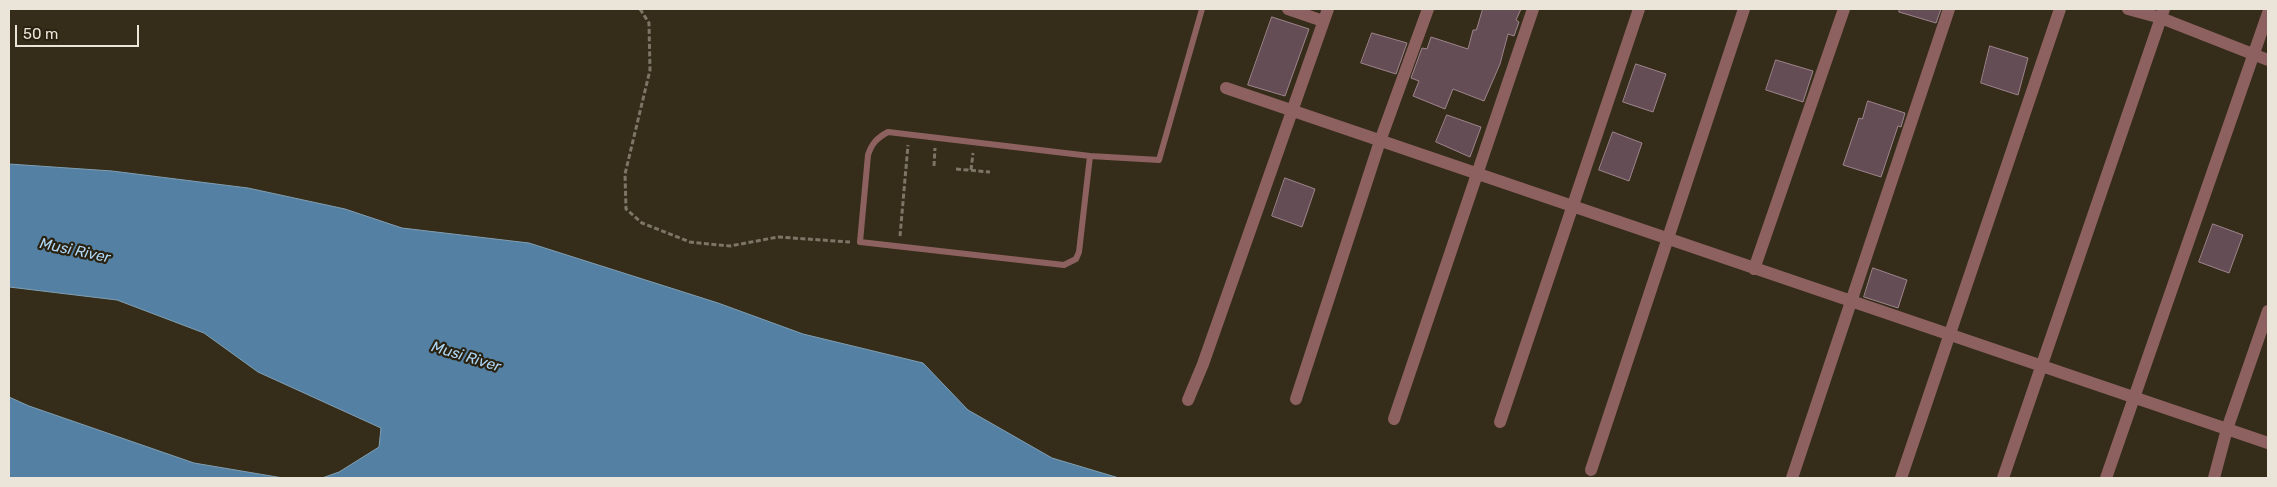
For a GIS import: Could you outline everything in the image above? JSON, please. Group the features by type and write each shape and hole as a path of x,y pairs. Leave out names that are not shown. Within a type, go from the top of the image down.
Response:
{"street":[{"path":"1288,9 1323,21"},
{"path":"1188,400 1203,364 1328,9"},
{"path":"1296,399 1380,141 1428,9"},
{"path":"1394,419 1533,9"},
{"path":"1500,422 1639,9"},
{"path":"1591,470 1744,9"},
{"path":"1754,269 1844,9"},
{"path":"1792,478 1949,9"},
{"path":"1900,478 2060,9"},
{"path":"2128,9 2162,14 2268,60"},
{"path":"2106,478 2268,13"},
{"path":"2003,478 2162,14"},
{"path":"1226,88 1949,336 2268,443"},
{"path":"2214,478 2227,429 2268,311"}],"lane":[{"path":"1090,156 1079,252 1071,263 1064,265 860,242 868,155 871,145 878,137 888,132 1090,156 1159,160 1202,9"}],"path":[{"path":"640,9 649,23 650,70 625,174 626,209 642,223 690,242 730,246 778,237 860,242"},
{"path":"899,247 909,135"},
{"path":"934,166 936,138"},
{"path":"971,170 975,142"},
{"path":"956,169 990,172"}],"water":[{"name":"Musi River","path":"9,164 112,171 248,188 345,209 402,228 529,243 718,303 803,334 923,363 968,410 1052,458 1119,478 322,478 339,472 379,447 381,428 258,372 204,333 117,300 9,287"},
{"path":"9,397 29,406 194,463 283,478 9,478"}],"building":[{"path":"1483,9 1521,9 1516,20 1519,22 1514,36 1508,34 1500,64 1484,101 1453,89 1445,109 1413,96 1419,81 1411,78 1422,48 1427,49 1431,37 1468,49 1473,30 1476,30"},
{"path":"1900,9 1941,9 1936,23 1899,12"},
{"path":"1272,17 1309,29 1285,96 1248,85"},
{"path":"1372,33 1407,43 1396,74 1361,63"},
{"path":"1990,46 2028,58 2018,95 1981,83"},
{"path":"1776,60 1813,71 1803,102 1766,90"},
{"path":"1636,64 1666,74 1653,112 1623,102"},
{"path":"1868,101 1905,113 1901,127 1898,126 1881,177 1843,165 1859,118 1862,119"},
{"path":"1447,115 1481,127 1470,157 1436,142"},
{"path":"1613,132 1642,143 1629,181 1599,170"},
{"path":"1285,178 1315,189 1302,227 1272,216"},
{"path":"2213,224 2243,235 2229,273 2199,262"},
{"path":"1873,268 1907,280 1898,308 1864,297"}]}
